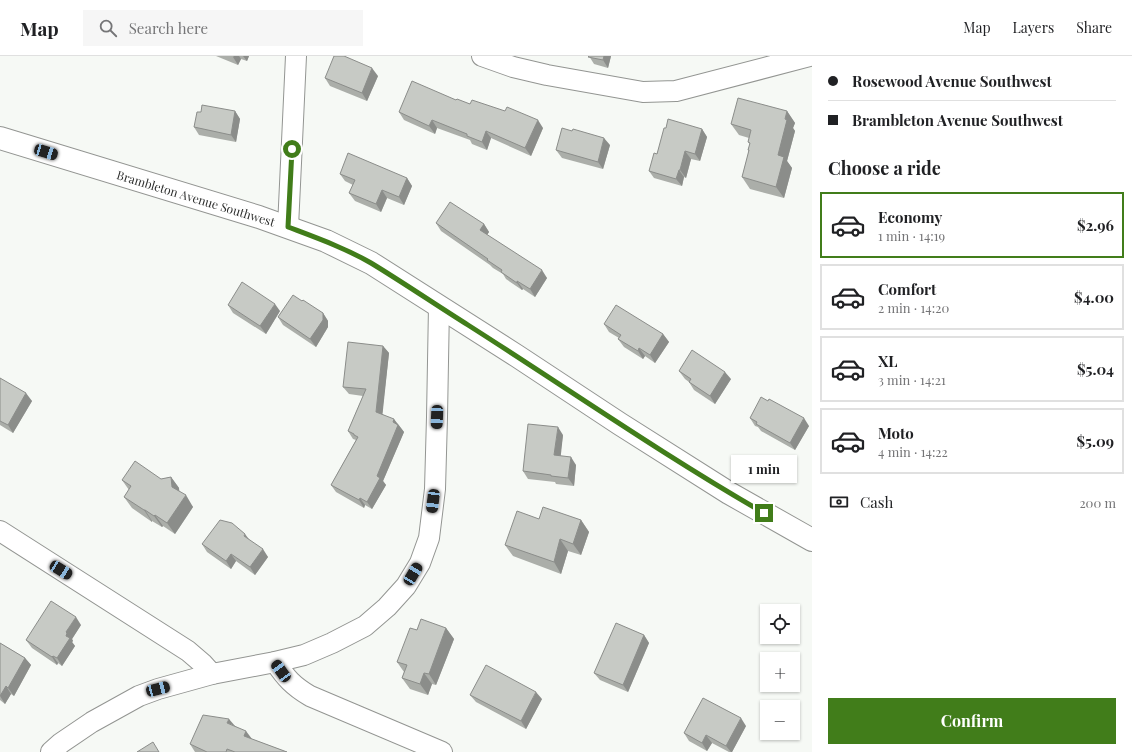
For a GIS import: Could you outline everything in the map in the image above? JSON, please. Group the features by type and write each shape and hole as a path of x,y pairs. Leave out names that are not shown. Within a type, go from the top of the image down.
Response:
{"main road":[{"name":"Brambleton Avenue Southwest","path":"0,138 251,214 326,241 371,263 729,493 812,540"}],"street":[{"path":"288,227 296,56"},
{"path":"482,56 513,67 547,75 643,92 676,91 810,56"},
{"path":"51,752 61,743 92,722 139,696 158,689 212,674 304,655 332,643 364,626 387,607 406,586 420,563 429,538 434,489 439,306"},
{"path":"0,531 188,651 212,674"},
{"path":"275,662 287,679 299,690 310,696 442,752"}],"building":[{"path":"334,56 344,56 372,68 362,93 325,78"},
{"path":"604,56 603,60 588,57"},
{"path":"412,81 456,100 457,99 470,104 472,100 505,111 507,107 538,120 525,148 486,131 482,142 467,136 467,134 432,120 429,126 399,112"},
{"path":"738,98 787,111 785,119 787,120 778,155 784,157 776,187 742,177 749,150 750,143 748,142 751,130 731,124"},
{"path":"202,105 235,111 231,135 194,127 197,112 201,112"},
{"path":"668,119 702,129 695,154 685,151 676,179 649,171 654,153 657,154"},
{"path":"562,128 572,131 573,129 604,138 598,162 556,150"},
{"path":"348,153 407,178 399,197 382,190 376,204 349,193 355,180 340,174"},
{"path":"450,202 484,224 480,230 542,270 530,289 517,281 517,283 501,272 502,270 487,260 488,259 436,223"},
{"path":"242,282 275,304 260,326 228,305"},
{"path":"293,295 323,313 323,320 310,339 278,317"},
{"path":"616,305 663,334 650,355 639,348 638,351 618,339 621,335 604,324"},
{"path":"348,342 383,346 376,412 394,419 393,422 398,425 377,476 380,478 367,502 360,498 359,500 331,485 358,437 348,431 366,389 343,387"},
{"path":"692,350 725,372 710,396 689,382 691,379 679,371"},
{"path":"0,378 26,393 8,425 0,421"},
{"path":"761,397 768,401 769,399 804,418 790,443 756,424 757,422 750,418"},
{"path":"528,424 558,427 554,455 571,457 568,478 523,471"},
{"path":"135,461 161,479 171,477 172,487 186,495 167,523 124,497 131,486 122,480"},
{"path":"543,507 581,520 573,544 560,539 554,562 505,545 517,511 539,519"},
{"path":"220,520 232,523 245,534 244,536 263,549 250,567 231,554 226,561 202,544"},
{"path":"51,601 76,617 66,632 66,636 70,638 57,658 52,657 26,640"},
{"path":"421,619 446,628 429,674 424,673 420,684 402,678 407,665 397,662 410,628 417,630"},
{"path":"616,623 644,635 623,685 594,673"},
{"path":"0,643 25,658 8,688 6,686 0,696"},
{"path":"486,665 536,692 521,721 470,695"},
{"path":"703,698 741,718 726,746 706,735 702,743 684,733"},
{"path":"203,715 229,719 227,723 246,731 244,736 287,752 235,752 227,749 226,752 207,752 190,744"},
{"path":"153,742 159,752 137,752"}],"route":[{"path":"292,149 288,227 326,241 371,263 620,424 729,493 764,513"}]}
